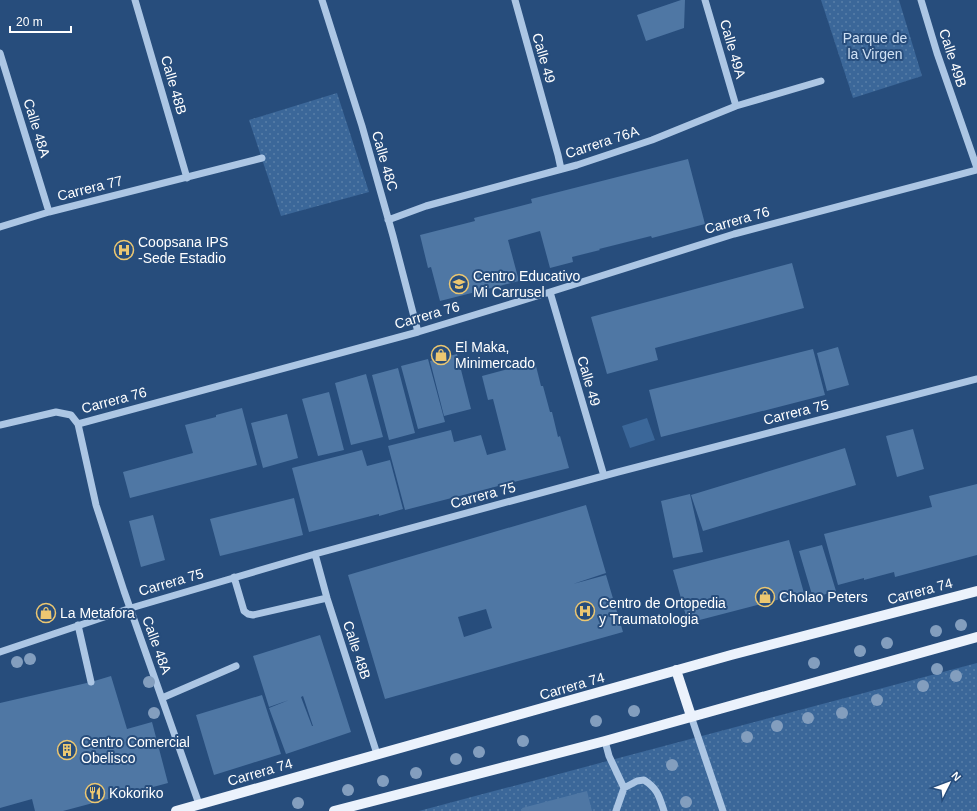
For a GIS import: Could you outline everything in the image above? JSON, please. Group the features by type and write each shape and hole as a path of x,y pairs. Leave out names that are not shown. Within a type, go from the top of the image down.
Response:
{"main road":[{"name":"Carrera 74","path":"176,811 676,670 977,591"},
{"path":"334,811 605,742 691,716 977,637"},
{"path":"676,670 691,716"}],"street":[{"name":"Calle 48B","path":"135,0 187,178"},
{"name":"Calle 48C","path":"322,0 362,126 418,332"},
{"name":"Calle 49","path":"515,0 561,169"},
{"name":"Calle 49A","path":"705,0 736,106"},
{"name":"Calle 49B","path":"921,0 936,53 977,169"},
{"name":"Calle 48A","path":"0,53 50,212"},
{"name":"Carrera 76A","path":"388,220 426,206 561,169 652,140 736,106 821,81"},
{"name":"Carrera 77","path":"0,226 262,158"},
{"name":"Carrera 76","path":"0,425 56,412 71,415 78,424 418,332 734,234 977,169"},
{"name":"Calle 49","path":"550,292 604,476"},
{"name":"Carrera 75","path":"0,652 131,608 315,554 604,476 977,379"},
{"name":"Calle 48A","path":"78,424 96,505 199,804"},
{"name":"Calle 48B","path":"315,554 327,598 377,754"},
{"path":"234,577 244,611 248,614 253,615 327,598"},
{"path":"78,625 92,682"},
{"path":"162,698 236,666"},
{"path":"691,716 723,811"},
{"path":"605,742 609,756 624,788"},
{"path":"616,811 624,788 637,781 644,780 657,790 664,811"}],"green space":[{"name":"Parque de la Virgen","path":"821,0 899,0 922,76 853,98"},
{"path":"337,93 369,192 281,216 249,120"},
{"path":"647,418 655,440 630,448 622,426"},
{"path":"977,663 977,811 419,811"}],"building":[{"path":"685,0 684,28 646,41 637,15"},
{"path":"688,159 705,224 652,238 651,236 599,249 600,250 572,257 573,262 550,268 540,231 508,240 519,281 440,301 431,267 428,268 420,235 475,221 474,218 532,203 531,199"},
{"name":"Coopsana IPS -Sede Estadio","path":"125,243 129,256 122,257 119,244"},
{"path":"792,263 804,308 655,348 658,360 607,374 591,317"},
{"path":"838,347 849,385 827,391 817,353"},
{"path":"813,349 825,395 661,437 649,390"},
{"path":"457,354 471,409 444,416 430,361"},
{"path":"428,359 445,422 418,429 401,366"},
{"path":"535,362 541,386 543,386 550,412 552,412 558,437 560,436 569,468 405,510 388,446 451,430 454,442 481,435 487,455 506,450 493,399 488,400 482,376"},
{"path":"398,368 415,433 389,440 372,375"},
{"path":"366,374 383,437 351,445 335,383"},
{"path":"329,392 344,450 318,456 302,399"},
{"path":"242,408 257,465 130,498 123,472 193,453 185,425"},
{"path":"287,414 298,458 263,468 251,423"},
{"path":"913,429 924,469 897,477 886,436"},
{"path":"845,448 856,485 703,531 691,495"},
{"path":"362,450 367,466 390,460 403,509 309,532 292,468"},
{"path":"977,484 977,555 895,577 894,572 838,585 824,534 932,507 929,496"},
{"path":"690,494 703,552 673,558 661,501"},
{"path":"294,498 303,535 220,556 210,519"},
{"path":"586,505 606,573 573,584 606,575 623,632 385,699 348,575","holes":["486,609 492,628 464,637 458,617"]},
{"path":"153,515 165,560 141,567 129,521"},
{"path":"789,540 804,593 688,623 673,570"},
{"path":"822,545 836,591 813,598 799,551"},
{"path":"320,635 351,732 286,754 269,708 289,700 269,707 253,656","holes":["303,696 313,726 301,697"]},
{"name":"Centro Comercial Obelisco","path":"111,676 127,729 152,722 168,783 63,811 35,811 32,799 0,808 0,703"},
{"path":"262,695 281,754 214,775 196,715"},
{"path":"587,791 592,811 523,811 522,808"}],"place":[{"name":"Coopsana IPS -Sede Estadio","path":"124,250"},
{"name":"Centro Educativo Mi Carrusel","path":"459,284"},
{"name":"El Maka, Minimercado","path":"441,355"},
{"name":"Cholao Peters","path":"765,597"},
{"name":"Centro de Ortopedia y Traumatologia","path":"585,611"},
{"name":"La Metafora","path":"46,613"},
{"name":"Centro Comercial Obelisco","path":"67,750"},
{"name":"Kokoriko","path":"95,793"}]}
